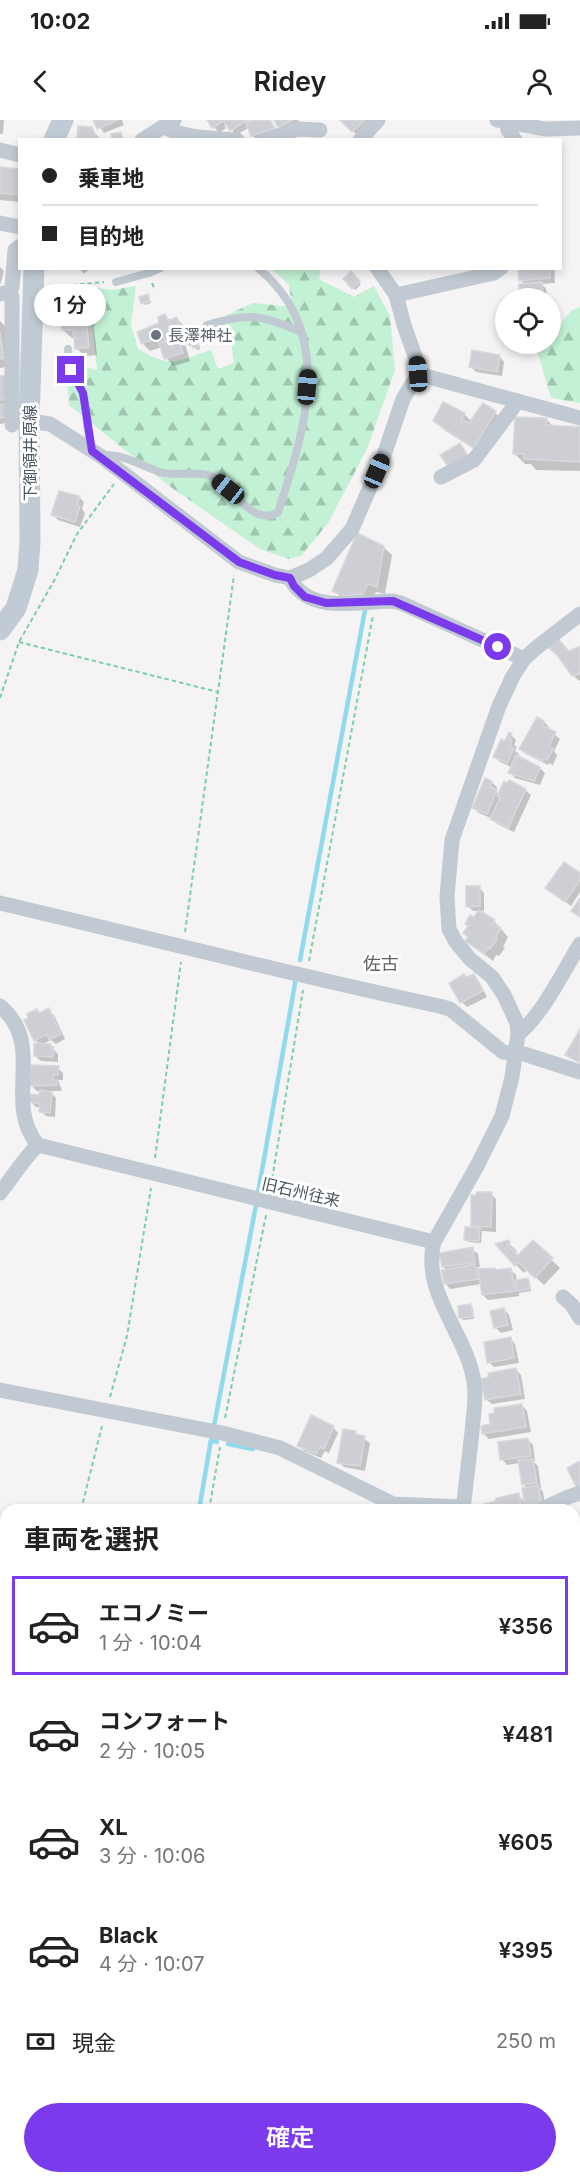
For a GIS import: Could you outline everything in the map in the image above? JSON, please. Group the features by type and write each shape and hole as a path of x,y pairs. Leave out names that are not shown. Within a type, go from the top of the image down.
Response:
{"main road":[{"path":"55,138 63,120"},
{"name":"下御領井原線","path":"0,630 16,608 28,570 30,541 20,423 41,276"}],"street":[{"path":"362,138 378,120"},
{"path":"502,122 544,129 580,128"},
{"path":"502,122 514,138"},
{"path":"145,138 169,123"},
{"path":"169,123 169,130 221,138"},
{"path":"271,138 298,129 320,130"},
{"path":"0,150 18,154"},
{"path":"18,248 15,250 12,287 4,293 12,297 20,423 50,424 97,454 239,562 290,578 309,570 327,558 352,529 384,455 403,399 418,374 417,362 396,295 378,270"},
{"path":"396,295 494,273 498,270"},
{"path":"418,374 580,418"},
{"path":"441,477 474,460 518,401"},
{"path":"290,578 294,586 305,597 326,603 376,601 401,603 524,659"},
{"path":"465,1504 475,1384 471,1369 435,1287 431,1268 434,1242 502,1116 513,1077 518,1034 517,1023 504,995 492,977 470,959 449,929 447,897 452,840 499,706 513,676 524,659 580,614"},
{"path":"0,903 306,978 450,1009 503,1052 524,1054 580,1072"},
{"path":"518,1034 528,1027 580,944"},
{"path":"0,1006 15,1022 22,1039 24,1054 22,1113 31,1136 38,1145 26,1156 0,1194"},
{"name":"旧石州往来","path":"38,1145 434,1242"},
{"path":"563,1297 572,1305 580,1318"},
{"path":"0,1390 222,1433 280,1448 393,1504"},
{"path":"553,1504 580,1494"}],"lane":[{"path":"116,282 156,270"},
{"path":"68,349 71,370 83,393 87,425 97,454 117,457 163,473 201,474 212,477 264,518 272,517 278,512 300,435 309,371 306,347 287,299 260,270"},
{"path":"207,325 238,317 257,316 273,319 301,332"}],"path":[{"path":"41,276 116,282"},
{"path":"0,698 19,642 55,579 77,534 122,473"},
{"path":"83,1504 127,1336 153,1174 234,573 239,562"},
{"path":"211,1504 222,1433 268,1203 306,978 376,601"},
{"path":"19,642 218,692"}],"green space":[{"path":"273,270 321,270 319,279 354,297 374,286 390,316 395,370 367,449 328,523 301,556 289,559 260,549 172,488 69,405 67,370 71,363 97,370 88,287 112,290 136,286 131,325 138,349 167,361 182,360 211,350 218,369 234,363 227,315 253,303 292,307 289,285"},
{"path":"580,307 580,403 551,398 538,354 561,354 561,323 571,311"}],"building":[{"path":"93,120 118,120 97,129"},
{"path":"207,120 221,120 222,122 212,128"},
{"path":"223,120 248,120 230,131"},
{"path":"254,120 270,120 275,128 251,136 246,123"},
{"path":"274,120 293,120 278,127"},
{"path":"340,120 365,120 352,132"},
{"path":"78,126 92,127 96,138 77,138"},
{"path":"121,132 122,138 112,138 111,134"},
{"path":"0,167 18,169 18,195 0,193"},
{"path":"518,270 550,270 550,278 519,281"},
{"path":"351,271 360,281 352,289 343,279"},
{"path":"542,282 542,288 519,288 519,284"},
{"path":"148,294 150,301 141,304 139,297"},
{"path":"84,300 89,347 75,349 73,330 62,330 60,302"},
{"name":"長澤神社","path":"165,314 168,321 177,317 181,330 173,333 174,339 178,337 183,353 164,359 159,343 165,341 163,337 141,343 137,332 159,323 158,317"},
{"path":"218,324 221,334 206,339 202,329"},
{"path":"198,331 201,339 197,341 199,347 193,348 191,343 186,345 183,335"},
{"path":"0,332 4,358 0,359"},
{"path":"472,350 500,355 497,372 469,367"},
{"path":"6,375 9,399 0,400 0,376"},
{"path":"443,402 465,413 461,419 469,423 483,403 496,411 474,448 433,421"},
{"path":"7,404 9,417 0,418 0,405"},
{"path":"515,417 547,418 546,425 580,427 580,462 524,459 524,454 513,454"},
{"path":"460,443 468,456 449,468 440,455"},
{"path":"59,491 80,496 77,505 80,506 75,522 51,515"},
{"path":"357,533 384,546 377,587 368,584 363,594 344,596 332,591"},
{"path":"558,639 569,651 580,646 580,674 572,676 549,648"},
{"path":"537,717 544,721 542,725 556,732 549,746 553,749 547,760 542,761 519,749"},
{"path":"509,732 512,734 509,739 512,740 510,746 514,748 507,763 493,757 501,739 505,741"},
{"path":"516,755 540,767 534,781 508,773"},
{"path":"485,778 492,781 490,787 497,790 487,814 472,808"},
{"path":"509,780 526,789 508,828 490,819 500,798 497,796 504,781 507,783"},
{"path":"564,862 580,873 580,880 565,902 545,888"},
{"path":"466,886 480,886 480,906 466,907"},
{"path":"580,898 580,917 571,911"},
{"path":"479,910 495,920 492,923 501,928 497,939 484,954 465,941 468,937 463,933 468,926 465,924 470,915 474,917"},
{"path":"464,974 466,977 474,974 483,991 460,1003 449,983"},
{"path":"49,1008 61,1034 49,1040 47,1034 34,1041 24,1020 28,1018 27,1014 37,1009 39,1013"},
{"path":"580,1029 580,1063 565,1055"},
{"path":"34,1043 51,1044 51,1047 54,1047 53,1057 34,1056"},
{"path":"30,1065 59,1066 58,1075 53,1075 53,1080 57,1080 57,1085 30,1086"},
{"path":"40,1090 52,1092 50,1113 39,1112 40,1104 30,1102 30,1094 39,1095"},
{"path":"477,1192 492,1192 491,1227 471,1226 471,1195 476,1195"},
{"path":"465,1227 480,1228 479,1241 464,1240"},
{"path":"508,1240 510,1242 508,1245 518,1255 533,1240 553,1258 535,1278 518,1262 515,1266 495,1244"},
{"path":"473,1247 475,1262 442,1267 439,1253"},
{"path":"475,1264 478,1279 444,1284 441,1270"},
{"path":"495,1268 496,1270 511,1268 515,1291 482,1295 478,1269"},
{"path":"528,1278 530,1289 517,1291 515,1280"},
{"path":"471,1304 473,1317 459,1318 458,1306"},
{"path":"504,1308 508,1325 494,1328 490,1311"},
{"path":"511,1337 514,1358 487,1363 484,1342"},
{"path":"516,1368 521,1394 485,1400 481,1379 489,1377 488,1373"},
{"path":"522,1404 526,1427 482,1434 481,1426 490,1424 489,1414 494,1413 494,1408"},
{"path":"311,1415 334,1426 324,1449 320,1447 316,1454 297,1446"},
{"path":"343,1429 356,1431 355,1434 365,1436 360,1466 337,1463"},
{"path":"528,1438 531,1456 500,1460 498,1442"},
{"path":"533,1459 537,1483 522,1485 518,1460"},
{"path":"580,1461 580,1487 577,1489 567,1468"},
{"path":"538,1485 542,1504 524,1504 522,1488"},
{"path":"519,1493 521,1504 483,1504 496,1501 496,1498"}],"waterway":[{"path":"300,960 365,610"},
{"path":"258,1193 296,978"},
{"path":"214,1426 256,1205"},
{"path":"200,1504 211,1440 217,1442"},
{"path":"228,1444 253,1449"}],"place":[{"name":"長澤神社","path":"156,335"}],"district":[{"name":"佐古","path":"381,963"}],"route":[{"path":"71,370 83,393 92,451 239,562 290,578 294,586 305,597 326,603 393,601 401,603 498,647"}]}
